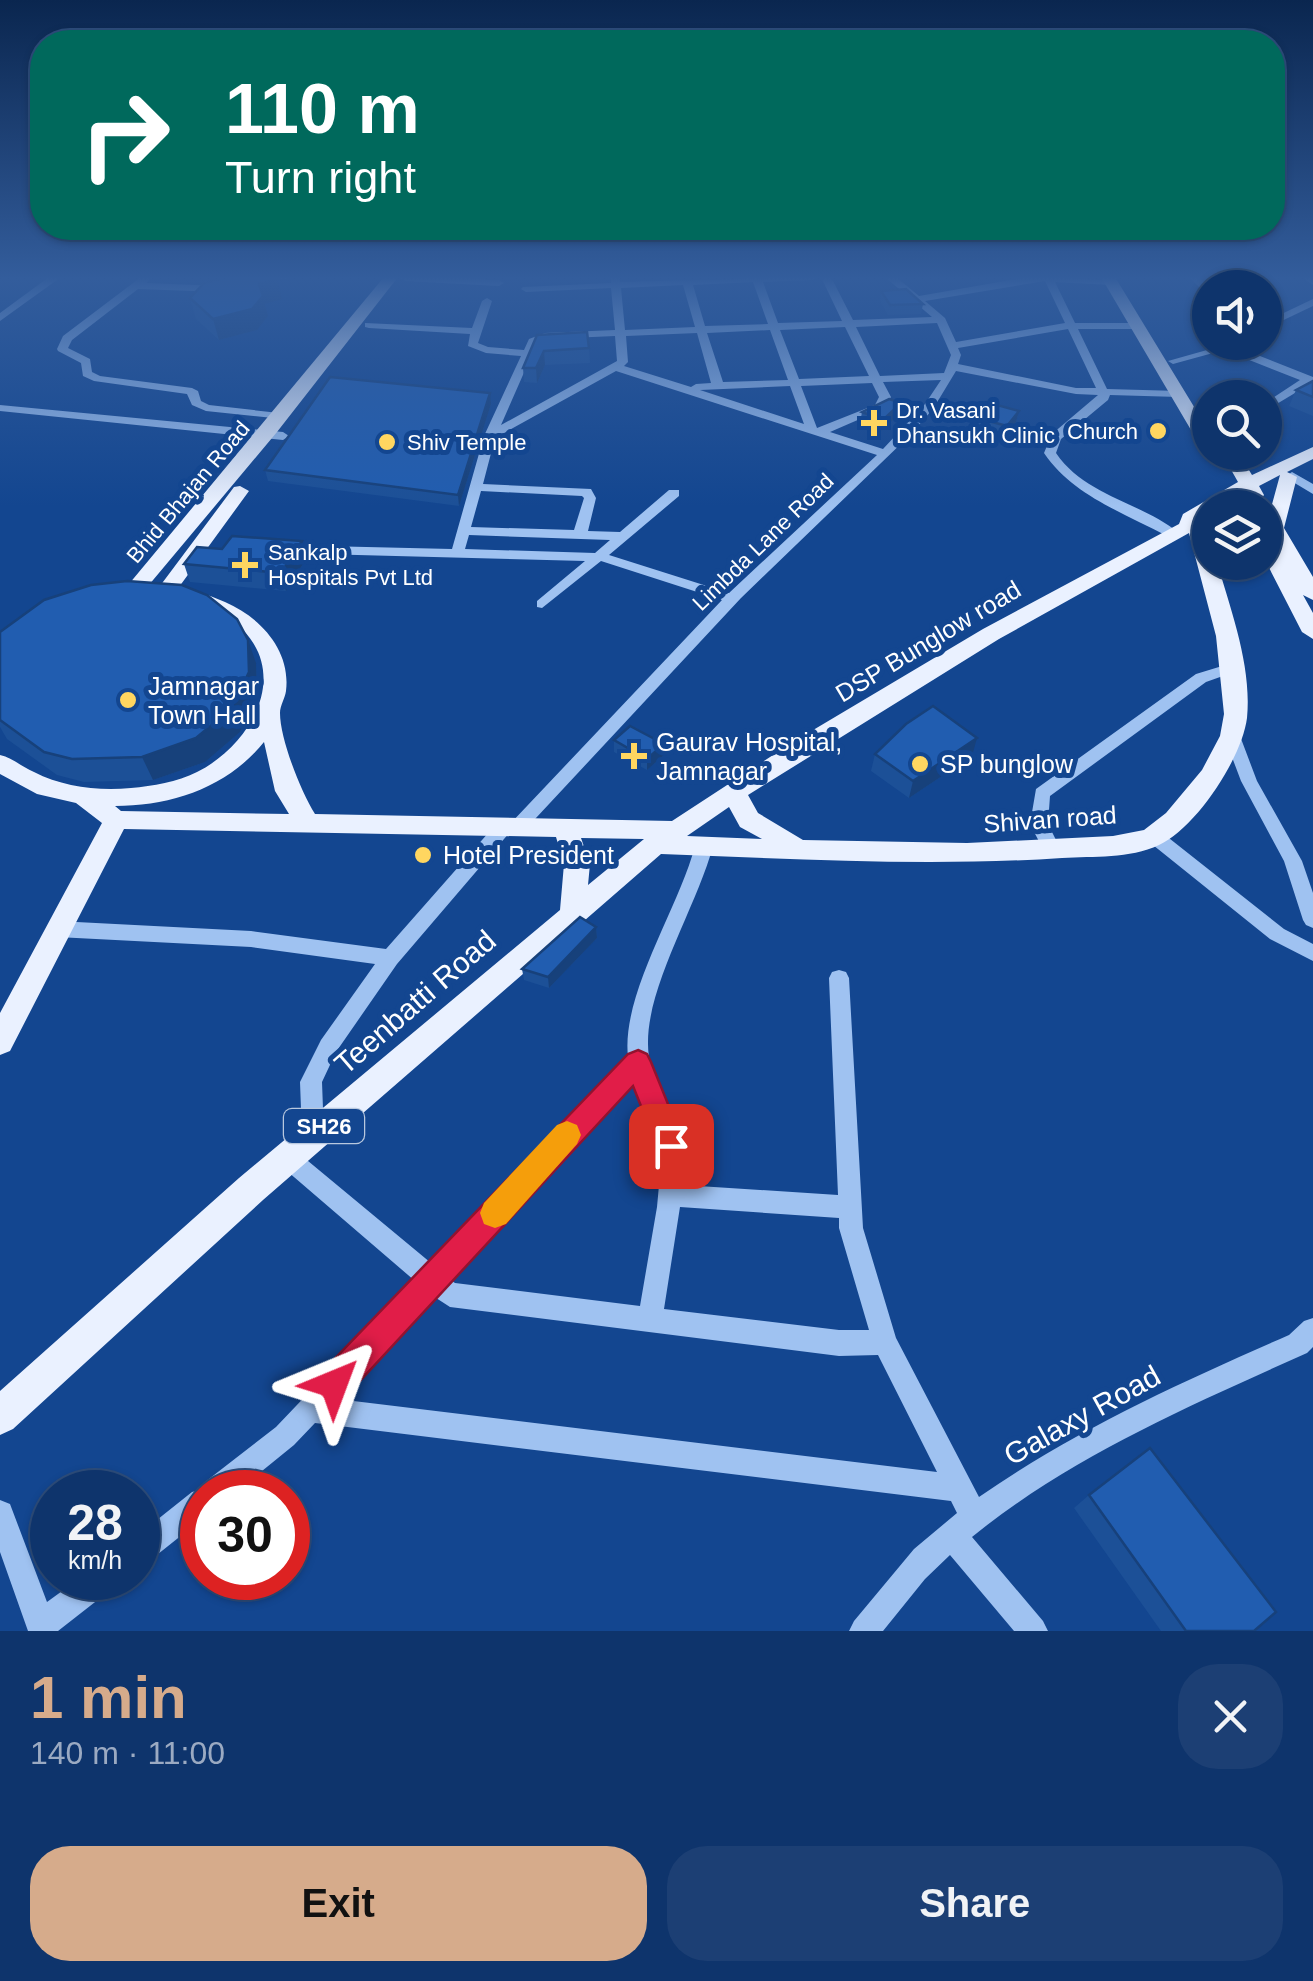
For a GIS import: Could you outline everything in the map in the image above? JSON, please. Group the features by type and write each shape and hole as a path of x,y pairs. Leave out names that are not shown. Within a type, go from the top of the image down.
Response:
{"main road":[{"name":"Bhid Bhajan Road","path":"333,353 276,429 210,543 164,594 119,595 276,429 344,353"},
{"path":"1154,353 1192,417"},
{"path":"1167,353 1192,392"},
{"path":"1269,490 1313,452"},
{"path":"1277,470 1287,474 1313,464"},
{"name":"DSP Bunglow road","path":"1269,490 1287,474"},
{"name":"DSP Bunglow road","path":"665,837 733,791 991,634 1192,525"},
{"path":"1282,550 1313,594"},
{"path":"1282,569 1313,632"},
{"name":"Shivan road","path":"116,820 566,830 665,837 704,846 806,849 1052,850 1125,844 1154,836 1182,811 1218,764 1232,736 1236,700 1232,668 1210,580"},
{"path":"164,594 194,598 224,609 249,625 266,646 275,667 270,718 287,791 307,822"},
{"path":"0,763 36,784 85,797 171,790 248,747 270,718"},
{"path":"733,791 749,820 806,849"},
{"path":"0,1042 116,820 85,797"},
{"path":"566,830 578,864 573,911"},
{"name":"Teenbatti Road","path":"0,1416 313,1136 573,911 665,837"}],"street":[{"path":"70,353 86,361 87,374 192,392 196,404 276,429"},
{"path":"457,555 490,436 526,353"},
{"path":"490,436 616,367 624,353"},
{"path":"707,353 718,386"},
{"path":"786,353 816,431"},
{"path":"816,431 884,404 885,396 864,353"},
{"path":"952,372 953,353"},
{"path":"1083,353 1104,398 1056,436 1050,454 1054,463 1080,483 1192,522"},
{"path":"1173,361 1192,355"},
{"path":"1264,360 1311,380"},
{"path":"616,367 883,453"},
{"path":"680,387 952,372 1104,393 1178,394"},
{"name":"Limbda Lane Road","path":"313,1136 311,1082 328,1046 390,958 509,828 732,599 919,417 952,372"},
{"path":"1282,398 1311,380"},
{"path":"0,408 276,429"},
{"path":"1287,474 1313,490"},
{"path":"475,487 586,492 590,498 580,534"},
{"path":"542,604 674,493"},
{"path":"464,530 622,536"},
{"path":"273,548 602,557 732,599"},
{"path":"1052,850 1039,824 1042,793 1201,678 1232,668"},
{"path":"1232,736 1249,781 1293,860 1313,920"},
{"path":"1154,836 1277,934 1313,953"},
{"path":"650,1320 671,1146 638,1062 641,1009 696,882 704,846"},
{"path":"57,930 251,939 390,958"},
{"path":"839,978 848,1207 885,1342 959,1488 964,1527 1028,1629"},
{"path":"242,1470 285,1436 638,1062"},
{"path":"288,1158 450,1295 839,1343 885,1342"},
{"path":"668,1195 848,1207"},
{"name":"Galaxy Road","path":"864,1631 932,1552 1036,1473 1166,1403 1298,1344 1313,1330"},
{"path":"310,1410 959,1488"},
{"path":"0,1514 42,1627 76,1600"},
{"path":"160,1535 180,1519"}],"building":[{"path":"529,353 543,353 536,368 523,368"},
{"name":"Shiv Temple","path":"330,377 490,393 458,495 265,470"},
{"path":"1313,381 1313,397 1296,390"},
{"path":"889,399 901,403 883,420 862,412"},
{"path":"986,402 1019,411 1007,426 974,417"},
{"path":"232,536 302,541 281,573 184,564 197,547 222,549"},
{"name":"Jamnagar Town Hall","path":"127,581 182,585 207,595 237,619 248,640 249,672 232,708 196,738 142,757 72,759 44,752 0,720 0,632 44,600 91,585"},
{"path":"933,706 977,738 913,781 875,754 906,724"},
{"path":"630,726 664,744 647,759 614,740"},
{"path":"580,917 596,927 548,977 522,969"},
{"path":"1150,1448 1276,1612 1254,1631 1186,1631 1089,1495"}],"slow traffic":[{"path":"495,1213 567,1135"}],"place":[{"name":"Dr. Vasani Dhansukh Clinic","path":"874,423"},
{"name":"Church","path":"1158,431"},
{"name":"Shiv Temple","path":"387,442"},
{"name":"Sankalp Hospitals Pvt Ltd","path":"245,565"},
{"name":"Jamnagar Town Hall","path":"128,700"},
{"name":"Gaurav Hospital, Jamnagar","path":"634,756"},
{"name":"SP bunglow","path":"920,764"},
{"name":"Hotel President","path":"423,855"}],"route":[{"path":"334,1384 638,1062 671,1146"}]}
